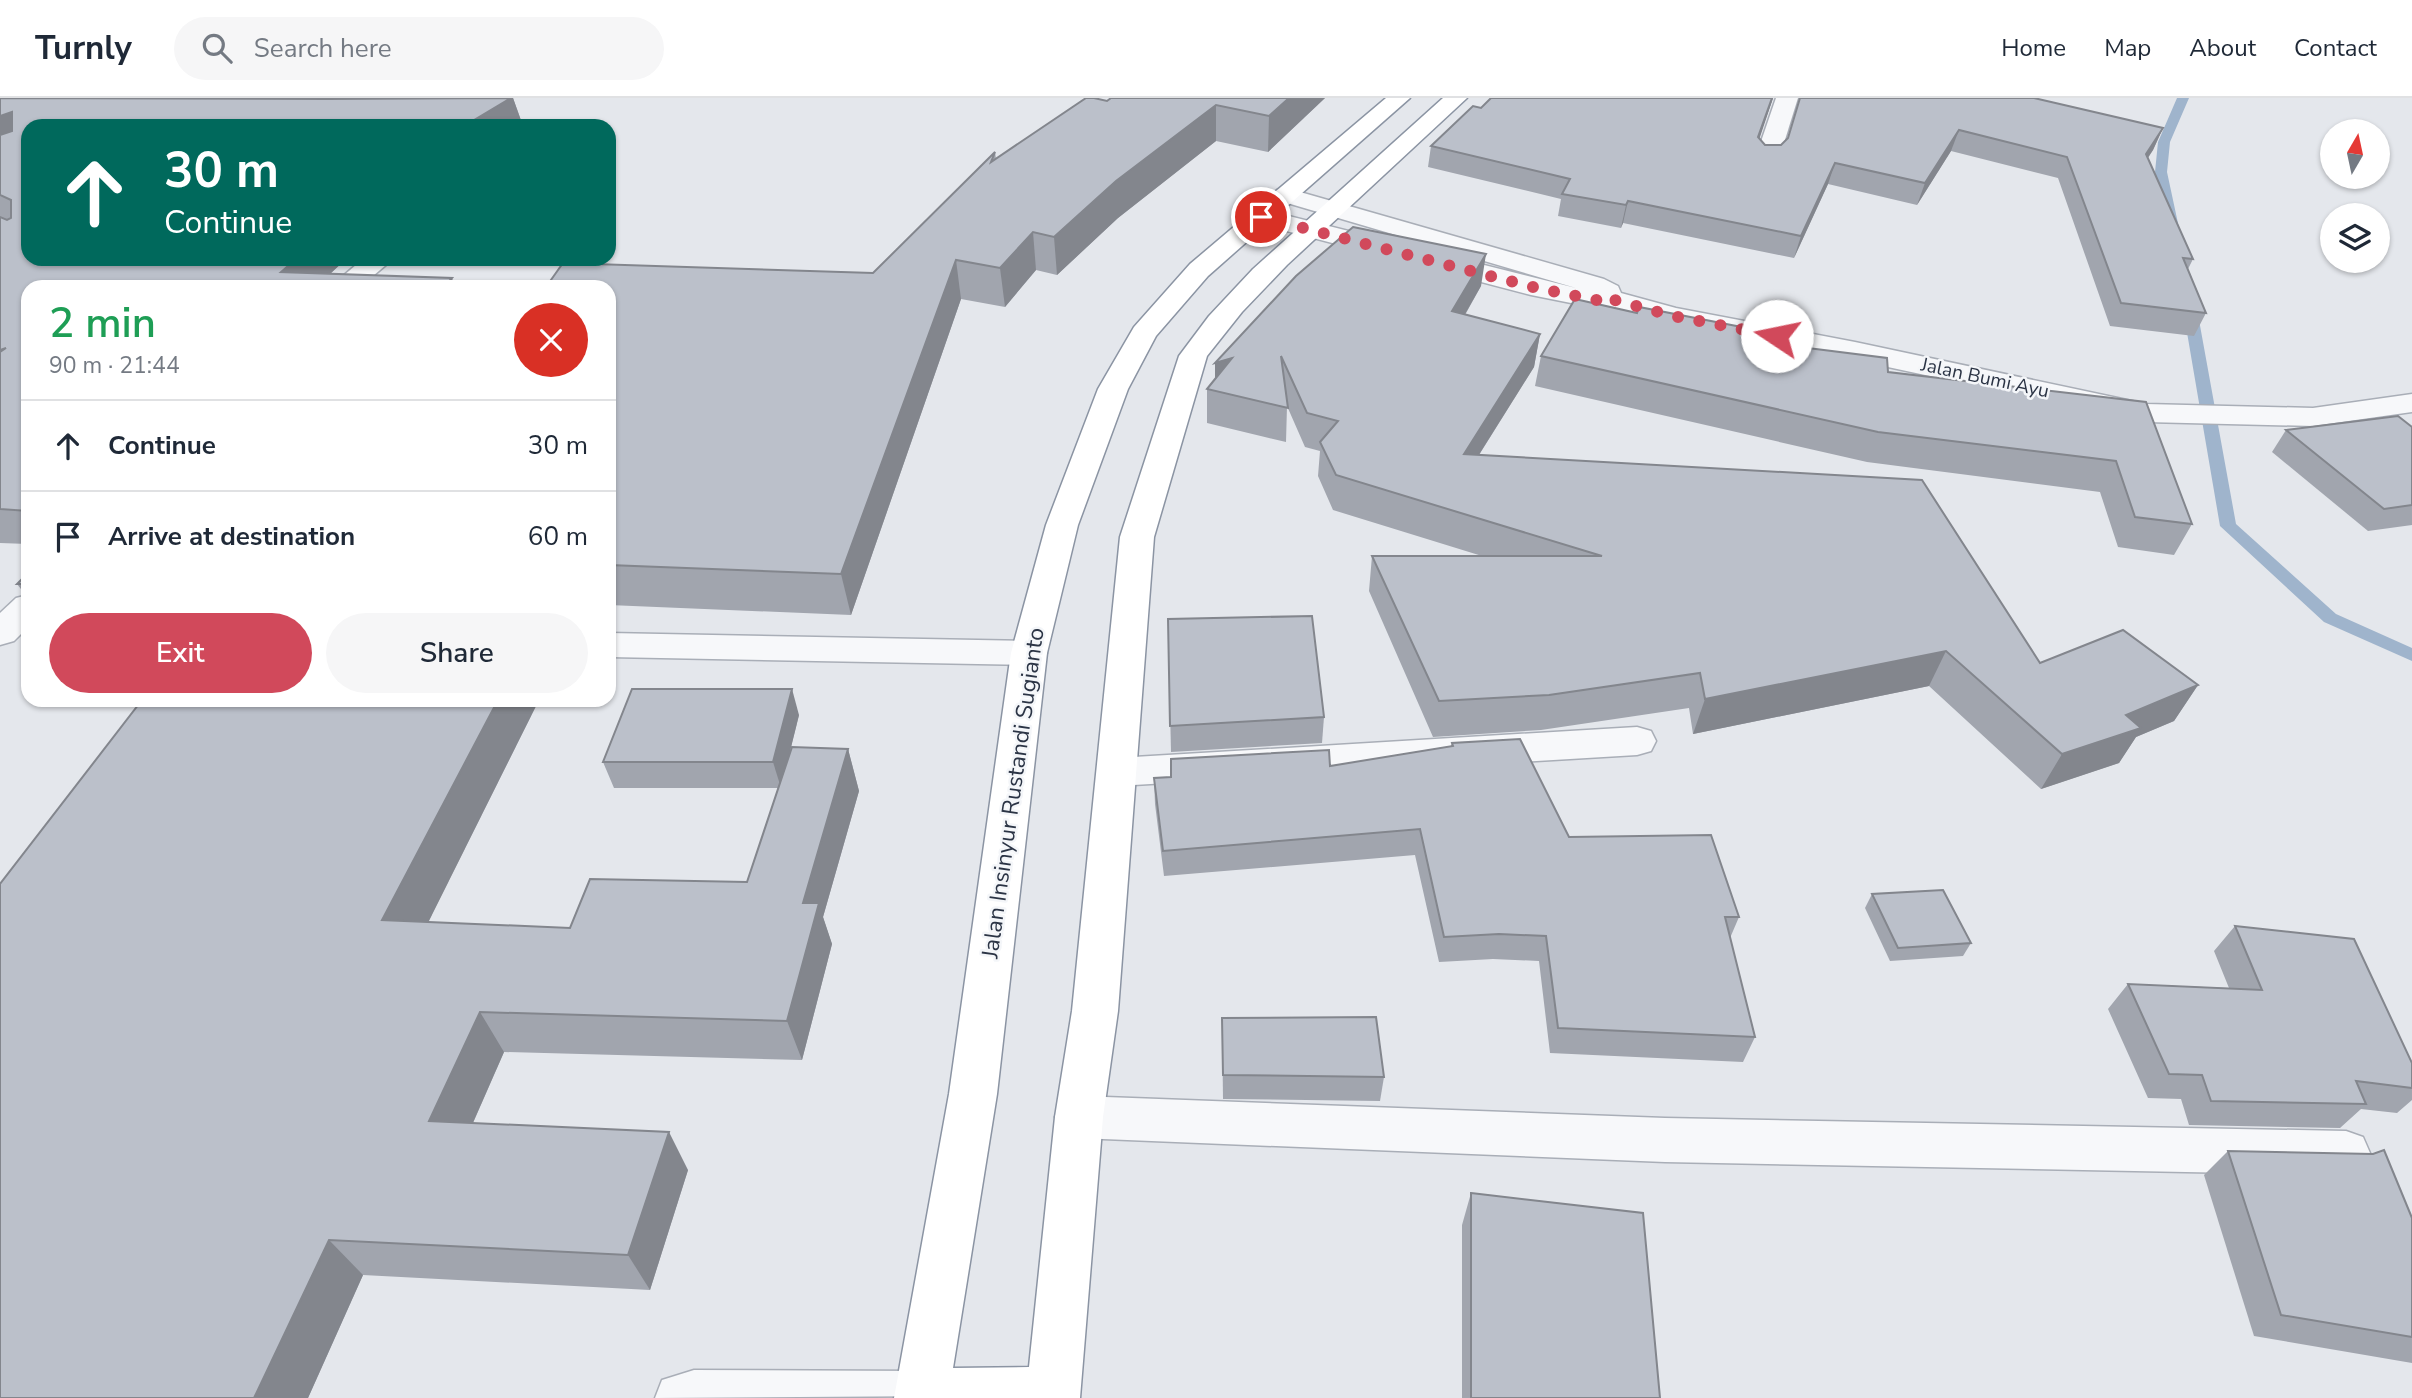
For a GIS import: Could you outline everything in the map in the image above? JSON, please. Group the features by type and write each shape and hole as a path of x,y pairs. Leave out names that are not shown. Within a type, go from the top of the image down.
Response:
{"highway":[{"name":"Jalan Insinyur Rustandi Sugianto","path":"921,1397 973,1094 1029,653 1062,525 1113,389 1144,333 1199,270 1399,98"},
{"path":"921,1397 1053,1396 1079,1117 1095,1011 1137,537 1193,356 1209,333 1279,257 1456,98"}],"street":[{"path":"1767,159 1787,98"},
{"path":"1273,206 1321,218"},
{"path":"1273,206 1321,218"},
{"name":"Jalan Bumi Ayu","path":"1321,218 1541,289 1603,299 1673,316 1855,351 2146,413 2313,417 2412,404"},
{"path":"352,280 371,266"},
{"path":"10,634 21,617"},
{"path":"616,645 1029,653"},
{"path":"1117,772 1637,741"},
{"path":"1079,1117 1665,1140 2346,1153"}],"lane":[{"path":"680,1398 694,1395 921,1397"}],"building":[{"path":"0,98 511,98 476,119 21,119 21,266 288,266 281,272 452,278 21,280 21,510 0,509 0,352 6,348 0,350 0,217 7,220 11,218 11,200 0,195 0,135 12,131 12,112 0,116"},
{"path":"1086,98 1107,101 1111,98 1289,98 1269,116 1216,105 1116,181 1054,237 1033,232 1000,268 956,260 841,574 616,565 616,280 551,280 561,266 616,265 873,273 995,152 991,162"},
{"path":"1491,98 1772,98 1758,137 1765,145 1781,145 1788,138 1800,98 2034,98 2163,128 2146,154 2193,259 2183,258 2206,313 2121,303 2067,157 1959,130 1925,183 1835,163 1801,236 1628,201 1626,205 1562,194 1570,179 1431,146 1473,106 1481,108"},
{"path":"1353,227 1486,254 1452,311 1540,334 1464,454 1922,480 2040,663 2123,630 2198,685 2126,715 2141,728 2062,754 1946,651 1705,699 1700,673 1549,695 1439,701 1372,556 1602,556 1336,475 1320,442 1338,421 1307,413 1281,356 1288,408 1207,389 1232,358 1215,363 1296,276"},
{"path":"1575,299 1637,313 1639,307 1757,330 1752,341 1887,358 1888,372 2146,402 2192,524 2135,517 2116,461 1878,432 1541,356"},
{"path":"2398,416 2412,427 2412,505 2384,509 2286,430"},
{"path":"1312,616 1324,717 1170,726 1168,619"},
{"path":"632,689 792,689 773,762 603,762"},
{"path":"137,707 494,707 382,920 570,928 590,879 747,882 792,747 848,749 803,903 819,903 787,1021 480,1012 429,1121 669,1132 628,1255 329,1240 254,1398 0,1398 0,884"},
{"path":"1520,739 1569,837 1711,835 1739,917 1725,917 1755,1037 1558,1028 1546,936 1499,934 1444,937 1420,829 1163,851 1154,778 1171,777 1171,759 1329,750 1330,766 1453,746 1452,743"},
{"path":"1943,890 1971,943 1898,948 1872,894"},
{"path":"2235,926 2354,939 2412,1063 2412,1088 2356,1081 2366,1104 2211,1101 2202,1075 2169,1074 2128,984 2262,990"},
{"path":"1376,1017 1384,1077 1223,1075 1222,1018"},
{"path":"2384,1150 2412,1218 2412,1337 2281,1315 2228,1151 2373,1154"},
{"path":"1471,1193 1643,1213 1660,1398 1471,1398"}],"waterway":[{"path":"2173,228 2161,172 2164,142 2183,98"},
{"path":"2190,309 2228,526 2330,618 2412,655"}],"route":[{"path":"1261,217 1541,289 1601,301 1604,297 1673,316 1777,336"}]}
